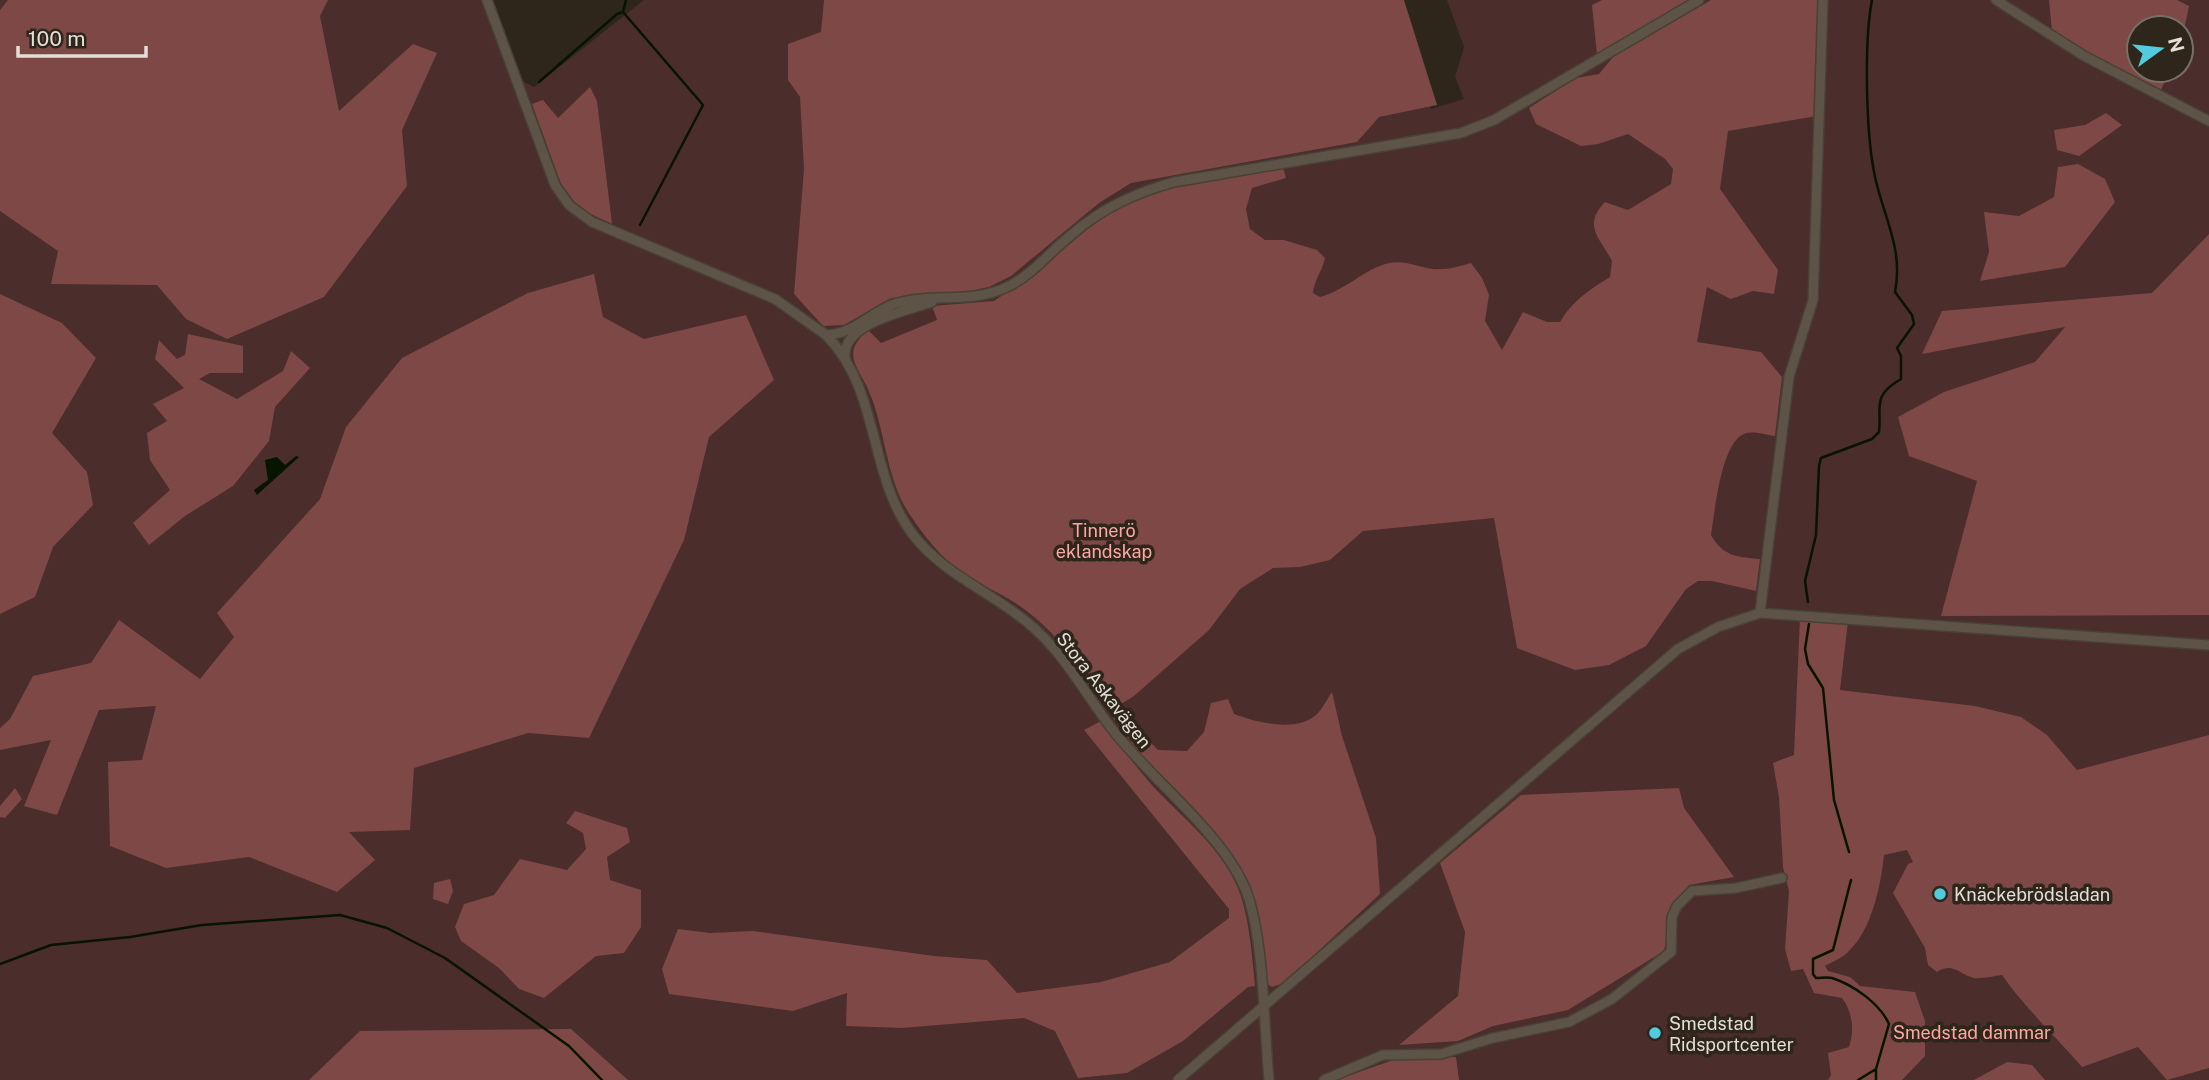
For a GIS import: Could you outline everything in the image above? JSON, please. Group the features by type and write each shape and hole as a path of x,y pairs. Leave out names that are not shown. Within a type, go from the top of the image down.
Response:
{"street":[{"name":"Stora Askavägen","path":"487,0 550,174 569,205 592,222 775,299 826,335 845,357 864,398 893,498 909,530 947,570 1016,613 1041,635 1112,730 1228,856 1252,909 1269,1080"},
{"path":"826,335 843,332 897,303 983,296 1013,284 1092,218 1116,202 1146,190 1174,182 1423,142 1483,126 1699,0"},
{"path":"1760,613 1788,377 1807,322 1815,288 1822,0"},
{"path":"1996,0 2084,56 2209,121"},
{"path":"845,357 846,344 864,328 892,314 938,300"},
{"path":"1178,1080 1678,649 1718,627 1760,613 2209,645"},
{"path":"1324,1080 1383,1055 1441,1054 1569,1021 1591,1012 1671,952 1672,917 1676,906 1692,891 1736,888 1782,878"}],"green space":[{"name":"Tinnerö eklandskap","path":"0,0 486,0 513,76 534,87 644,0 1400,0 1431,109 1464,99 1455,77 1464,47 1447,0 2209,0 2209,1080 0,1080"},
{"path":"8,0 328,0 320,16 339,111 413,44 437,53 402,130 407,186 324,297 227,339 186,319 157,285 51,284 58,251 0,211 0,10"},
{"path":"824,0 1404,0 1437,105 1379,117 1357,142 1131,183 1099,203 1011,276 989,287 955,294 891,298 844,325 823,326 794,294 804,169 800,97 788,80 788,44 821,32"},
{"path":"1602,0 1691,0 1597,55 1592,5"},
{"path":"1711,0 1818,0 1817,116 1728,131 1720,189 1778,270 1774,294 1753,291 1731,299 1707,287 1697,342 1761,352 1782,377 1775,436 1747,433 1738,438 1731,448 1717,494 1711,535 1720,547 1731,554 1760,559 1756,591 1712,581 1698,581 1686,589 1646,646 1609,665 1575,670 1517,648 1494,518 1363,531 1330,560 1300,567 1273,568 1240,589 1209,630 1134,696 1110,711 1075,661 1045,626 1016,603 953,565 933,545 910,515 896,488 877,414 855,362 854,347 859,339 868,330 881,343 937,320 932,306 994,301 1037,271 1113,208 1136,199 1187,184 1283,167 1286,178 1252,188 1246,209 1250,229 1265,240 1284,240 1317,250 1325,258 1313,293 1320,297 1389,263 1438,269 1471,263 1482,278 1489,295 1485,321 1502,350 1523,312 1547,322 1560,322 1588,291 1610,277 1612,261 1595,232 1598,210 1605,202 1628,210 1671,184 1673,169 1665,159 1628,134 1598,144 1581,146 1536,124 1529,108 1576,78 1599,74 1613,57"},
{"path":"2049,0 2177,0 2189,6 2187,14 2125,14 2125,73 2052,32"},
{"path":"2146,84 2164,84 2160,92"},
{"path":"590,87 597,101 612,224 580,209 561,184 532,104 543,100 558,118"},
{"path":"2106,113 2122,125 2079,156 2057,150 2054,130 2085,125"},
{"path":"2078,164 2105,179 2115,202 2065,267 1980,281 1989,252 1984,212 2019,216 2054,197 2058,167"},
{"path":"2209,234 2209,615 1941,616 1977,481 1909,456 1898,417 1944,392 2035,362 2065,327 1922,354 1942,311 2152,293"},
{"path":"594,274 603,317 644,339 746,315 774,380 709,437 684,540 589,738 528,733 414,768 410,830 349,832 375,860 337,892 249,857 166,868 110,846 108,762 142,760 156,706 99,710 57,815 24,806 51,740 0,750 0,728 10,719 33,676 91,663 119,620 200,679 234,637 217,613 320,499 346,427 402,358 528,293"},
{"path":"0,294 62,323 96,358 52,433 87,472 93,505 53,547 35,597 0,614"},
{"path":"188,334 243,346 243,373 210,373 199,379 237,399 283,371 291,351 310,368 275,407 269,441 233,486 185,516 149,545 133,523 170,490 150,460 147,433 167,421 153,404 184,388 155,359 159,340 177,359 185,355"},
{"path":"1800,617 1848,621 1840,690 1975,706 2021,717 2047,735 2077,770 2209,735 2209,1068 2167,1080 2138,1047 2082,1067 2002,975 1977,978 1952,968 1937,972 1928,965 1925,948 1893,893 1908,864 1913,862 1907,850 1884,855 1878,893 1863,932 1848,952 1825,966 1828,971 1850,977 1860,986 1915,992 1925,1021 1925,1056 1902,1080 1828,1080 1831,1075 1828,1053 1849,1047 1852,1021 1842,998 1814,993 1803,969 1791,971 1785,949 1789,891 1783,867 1779,797 1773,763 1794,755"},
{"path":"1332,692 1342,736 1376,838 1380,894 1284,983 1272,987 1264,982 1247,886 1236,862 1222,843 1142,757 1111,715 1115,713 1131,723 1158,750 1187,751 1204,732 1211,703 1228,699 1234,714 1264,723 1287,725 1297,724 1316,715"},
{"path":"1101,721 1151,784 1214,849 1234,879 1244,907 1255,986 1248,987 1183,1041 1127,1073 1078,1078 1055,1031 1024,1018 901,1028 846,1026 847,993 793,1011 669,994 662,969 678,929 710,933 753,931 934,956 987,960 1017,993 1101,982 1170,962 1229,918 1229,909 1084,730"},
{"path":"15,788 22,799 5,818 0,817 0,806"},
{"path":"1679,788 1684,808 1734,877 1689,885 1671,911 1664,951 1568,1010 1493,1026 1458,1041 1399,1045 1458,996 1465,932 1440,863 1521,795"},
{"path":"575,811 627,828 630,842 607,857 610,880 641,890 641,927 624,953 596,956 544,998 519,989 499,968 461,941 455,927 464,904 494,895 520,859 567,870 586,849 583,833 566,823"},
{"path":"450,879 453,891 448,904 433,899 434,883"},
{"path":"571,1029 628,1080 309,1080 360,1031"},
{"path":"1456,1057 1459,1080 1336,1080 1399,1058"},
{"path":"2007,1062 2032,1065 2045,1080 1974,1080"}],"shaded area":[{"path":"296,456 299,457 257,495 254,490 268,480 265,460 277,457 285,465"}],"waterway":[{"path":"626,0 623,12 703,105 640,225"},
{"path":"1808,602 1805,581 1816,535 1821,458 1872,439 1879,432 1882,397 1885,391 1901,379 1901,356 1897,348 1914,324 1912,315 1895,292 1897,260 1871,154 1867,61 1872,0"},
{"path":"539,82 617,14 623,12"},
{"path":"1809,624 1805,649 1808,664 1823,688 1834,800 1849,852"},
{"path":"1851,880 1833,950 1813,959 1813,974 1816,978 1832,978 1849,985 1873,1003 1885,1017 1889,1024 1876,1069 1876,1080"},
{"path":"0,964 51,945 130,937 202,925 340,915 387,928 445,958 569,1046 602,1080"},
{"path":"1858,1080 1876,1069"}],"place":[{"name":"Knäckebrödsladan","path":"1940,894"},
{"name":"Smedstad Ridsportcenter","path":"1655,1033"}],"park label":[{"name":"Smedstad dammar","path":"1972,1032"}]}
